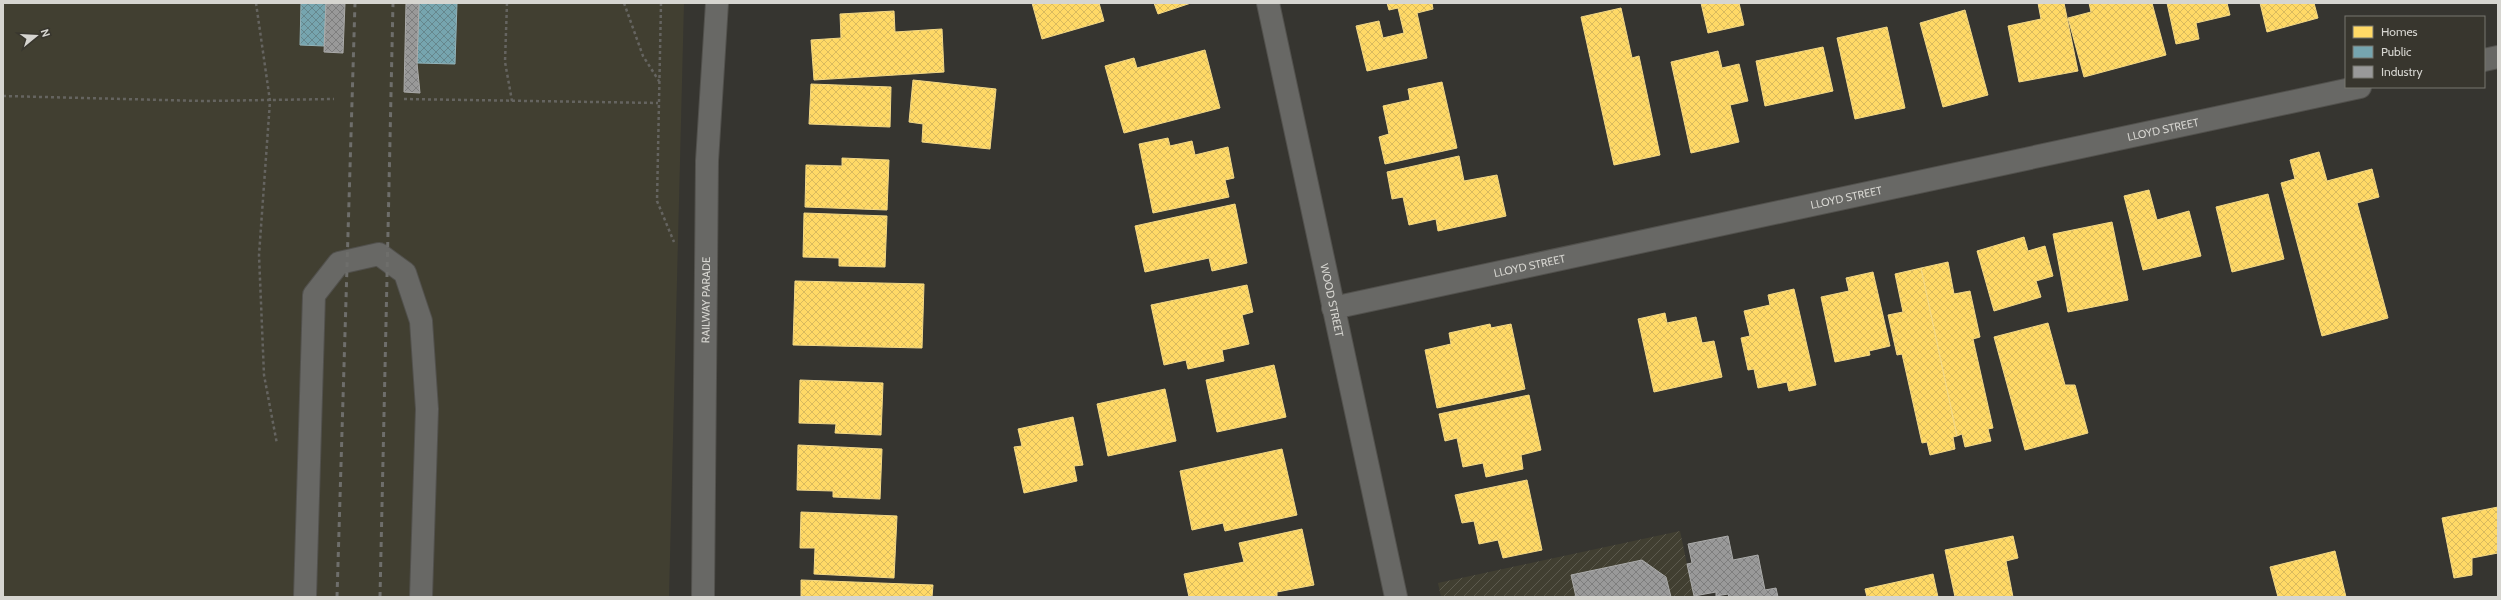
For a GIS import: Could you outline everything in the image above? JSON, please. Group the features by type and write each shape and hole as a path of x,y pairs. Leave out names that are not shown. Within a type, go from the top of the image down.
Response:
{"street":[{"name":"RAILWAY PARADE","path":"703,597 707,161 717,3"},
{"name":"WOOD STREET","path":"1268,3 1396,597"},
{"path":"2485,60 2498,57"},
{"name":"LLOYD STREET","path":"1333,308 2355,88"},
{"path":"304,597 314,295 339,263 379,254 405,273 421,321 427,409 421,597"}],"path":[{"path":"256,3 270,101 259,255 264,375 278,448"},
{"path":"507,3 505,62 512,100"},
{"path":"624,3 643,56 659,82"},
{"path":"657,160 661,3"},
{"path":"3,96 204,102 334,99"},
{"path":"404,99 658,103"}],"shaded area":[{"path":"3,3 684,3 669,597 3,597"},
{"path":"1680,531 1694,597 1441,597 1438,583"}],"building: Homes":[{"path":"1032,3 1099,3 1104,21 1042,39"},
{"path":"1154,3 1191,3 1158,14"},
{"path":"1387,3 1432,3 1433,9 1417,13 1427,58 1367,71 1356,26 1379,21 1383,38 1404,33 1398,8 1389,10"},
{"path":"1701,3 1739,3 1744,25 1708,33"},
{"path":"2038,3 2064,3 2078,71 2019,82 2008,26 2041,19"},
{"path":"2089,3 2152,3 2166,55 2084,77 2068,18 2091,12"},
{"path":"2167,3 2227,3 2230,15 2196,23 2199,39 2176,44"},
{"path":"2260,3 2314,3 2318,18 2267,32"},
{"path":"1621,8 1632,58 1639,56 1660,155 1614,165 1581,17"},
{"path":"1965,10 1988,95 1943,107 1920,23"},
{"path":"894,11 895,32 942,29 944,72 814,80 811,40 841,38 840,14"},
{"path":"1887,27 1905,108 1855,119 1837,38"},
{"path":"1823,47 1833,91 1765,106 1756,61"},
{"path":"1205,50 1220,108 1124,133 1105,66 1134,58 1137,68"},
{"path":"1718,51 1722,68 1739,64 1748,101 1730,105 1739,142 1691,153 1671,62"},
{"path":"913,80 996,89 990,149 922,142 923,124 909,122"},
{"path":"1442,82 1457,148 1385,164 1379,137 1389,134 1383,106 1410,100 1408,89"},
{"path":"811,84 891,87 890,127 809,124"},
{"path":"1168,138 1170,146 1192,141 1195,155 1228,147 1234,178 1225,180 1229,197 1153,213 1139,144"},
{"path":"2319,152 2327,181 2372,169 2379,197 2357,203 2388,318 2322,336 2281,183 2295,179 2290,160"},
{"path":"1459,156 1464,181 1497,175 1506,216 1438,231 1436,219 1409,225 1403,197 1392,199 1387,172"},
{"path":"842,158 889,160 887,210 805,207 806,165 842,166"},
{"path":"2149,190 2157,220 2189,211 2201,256 2143,270 2124,196"},
{"path":"2268,194 2284,259 2232,272 2216,207"},
{"path":"1235,204 1247,263 1212,271 1209,258 1145,272 1135,226"},
{"path":"804,213 887,216 885,267 839,266 839,258 803,257"},
{"path":"2112,222 2128,300 2068,312 2053,234"},
{"path":"2024,237 2028,251 2045,246 2053,276 2036,281 2041,297 1994,311 1977,251"},
{"path":"1948,262 1954,294 1970,291 1980,337 1973,339 1993,428 1988,429 1991,441 1965,447 1962,434 1957,436 1921,268"},
{"path":"1921,268 1957,436 1953,437 1955,449 1930,455 1927,442 1922,443 1902,354 1897,355 1888,315 1903,312 1895,274"},
{"path":"1873,272 1890,346 1869,351 1870,355 1835,362 1821,297 1849,291 1846,278"},
{"path":"795,281 924,284 922,348 793,345"},
{"path":"1247,285 1253,312 1242,315 1249,344 1222,350 1224,361 1188,369 1186,360 1164,365 1151,305"},
{"path":"1794,289 1816,385 1789,391 1787,382 1758,388 1754,369 1748,370 1741,338 1750,336 1744,311 1770,305 1768,295"},
{"path":"1665,313 1667,323 1696,317 1702,343 1714,341 1722,377 1654,392 1638,319"},
{"path":"2048,323 2065,385 2075,385 2088,433 2025,450 1994,337"},
{"path":"1490,324 1491,328 1511,324 1525,389 1437,408 1425,350 1451,344 1449,333"},
{"path":"1274,365 1286,417 1217,432 1206,380"},
{"path":"800,380 883,383 881,435 835,433 836,424 799,423"},
{"path":"1165,389 1176,441 1108,456 1097,404"},
{"path":"1529,395 1541,450 1521,455 1523,469 1486,477 1483,463 1463,467 1457,438 1445,441 1439,414"},
{"path":"1073,417 1083,465 1074,466 1077,481 1024,493 1014,447 1022,446 1018,429"},
{"path":"798,445 882,449 880,499 833,497 833,491 797,490"},
{"path":"1282,449 1297,515 1225,531 1223,523 1192,530 1180,471"},
{"path":"1527,480 1542,550 1503,558 1498,540 1479,544 1474,521 1462,523 1455,495"},
{"path":"2498,507 2498,553 2472,558 2472,575 2454,578 2442,518"},
{"path":"801,512 897,516 894,578 814,574 815,548 800,548"},
{"path":"1302,529 1314,585 1277,592 1277,597 1189,597 1184,574 1244,562 1239,543"},
{"path":"2013,536 2018,558 2006,561 2013,597 1955,597 1945,550"},
{"path":"2335,551 2346,597 2278,597 2270,567"},
{"path":"1933,574 1938,597 1867,597 1865,589"},
{"path":"801,580 933,585 932,597 801,597"}],"building: Public":[{"path":"301,3 326,3 324,46 300,45"},
{"path":"419,3 457,3 455,64 417,63"}],"building: Industry":[{"path":"326,3 345,3 343,53 324,52"},
{"path":"406,3 419,3 417,63 420,93 404,92"},
{"path":"1728,536 1733,560 1758,555 1765,590 1776,588 1778,597 1729,597 1728,594 1716,596 1716,592 1694,596 1687,564 1692,563 1688,544"},
{"path":"1642,560 1666,577 1671,597 1576,597 1571,575"}],"railway":[{"path":"337,597 355,3"},
{"path":"380,597 393,3"}]}
